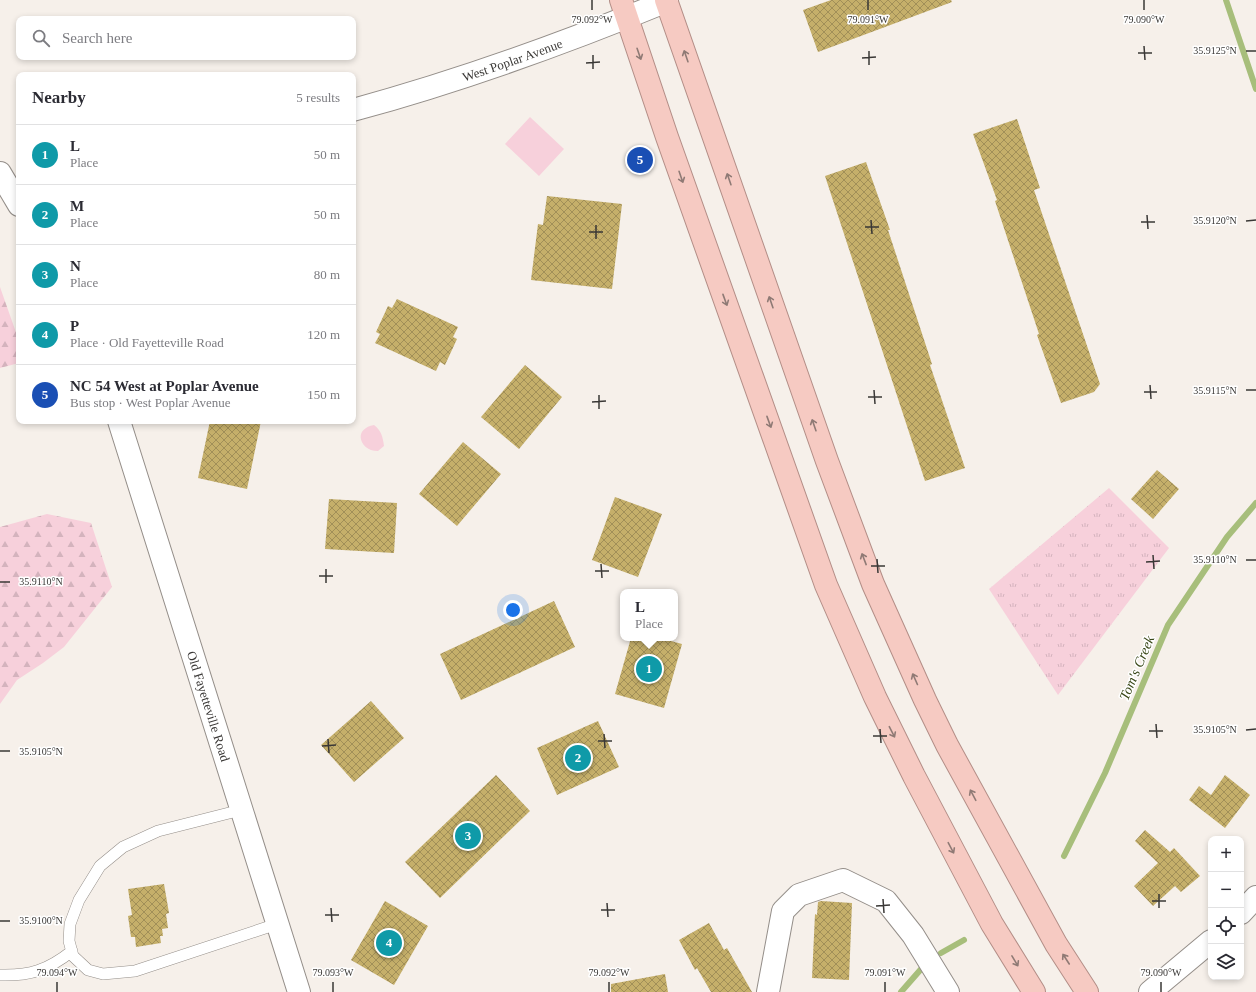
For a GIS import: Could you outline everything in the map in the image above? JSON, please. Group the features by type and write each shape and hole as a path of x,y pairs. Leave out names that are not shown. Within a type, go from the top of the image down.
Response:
{"highway":[{"path":"667,0 827,461 873,584 922,694 947,745 1056,944 1087,992"},
{"path":"624,9 670,144 826,585 875,697 914,776 992,924 1034,992"}],"street":[{"name":"West Poplar Avenue","path":"356,109 427,88 624,9 667,0"},
{"name":"Old Fayetteville Road","path":"120,424 299,992"},
{"path":"768,992 782,911 799,895 843,880 886,901 913,935 948,992"},
{"path":"1244,910 1256,897"},
{"path":"1150,992 1208,944"}],"lane":[{"path":"241,810 158,831 123,847 100,866 79,900 70,924 69,941 73,956 88,970 103,974 136,971 277,924"},
{"path":"0,975 17,976 39,972 58,963 72,951"}],"green space":[{"path":"530,117 564,149 539,176 505,144"},
{"path":"0,287 16,332 16,364 0,368"},
{"path":"374,425 380,431 384,443 384,446 378,451 367,448 361,440 363,431 367,427"},
{"path":"1109,488 1169,548 1058,695 989,589"},
{"path":"47,514 91,523 112,587 64,647 17,680 0,704 0,527"}],"building":[{"path":"831,0 951,0 952,2 818,52 803,10"},
{"path":"1017,119 1040,188 1034,190 1100,384 1094,392 1061,403 1037,335 1039,334 995,201 997,200 973,134"},
{"path":"866,162 890,230 888,230 932,364 930,365 965,468 925,481 825,176"},
{"path":"547,196 622,204 612,289 531,280 538,224 543,225"},
{"path":"397,299 458,327 453,337 457,339 445,365 440,362 436,371 375,343 380,334 376,332 388,306 392,308"},
{"path":"525,365 562,397 519,449 481,417"},
{"path":"209,424 260,424 247,489 198,478"},
{"path":"463,442 501,474 457,526 419,494"},
{"path":"1157,470 1179,489 1153,519 1131,499"},
{"path":"615,497 662,514 638,577 592,560"},
{"path":"329,499 397,503 394,553 325,549"},
{"path":"554,601 575,647 461,700 440,654"},
{"path":"630,641 671,641 682,644 664,708 615,694"},
{"path":"371,701 404,738 354,782 321,745"},
{"path":"598,721 619,767 557,795 537,748"},
{"path":"496,775 530,811 440,898 405,862"},
{"path":"1225,775 1250,795 1225,828 1189,800 1199,786 1211,795"},
{"path":"1145,830 1170,852 1174,848 1200,876 1181,892 1175,886 1153,906 1134,886 1158,863 1135,841"},
{"path":"164,884 169,913 166,914 168,928 162,929 163,936 160,936 161,943 136,947 135,937 131,937 128,916 132,915 128,889"},
{"path":"385,901 428,926 394,985 351,960"},
{"path":"818,902 852,903 849,980 812,978 815,914 817,915"},
{"path":"709,923 724,950 727,948 752,992 711,992 697,968 695,970 679,940"},
{"path":"665,974 668,992 611,992 611,984"}],"waterway":[{"name":"Tom's Creek","path":"1226,0 1256,89"},
{"name":"Tom's Creek","path":"1064,856 1105,773 1168,625 1227,537 1256,503"},
{"name":"Tom's Creek","path":"941,953 964,940"},
{"name":"Tom's Creek","path":"901,992 922,968"}],"place":[{"name":"NC 54 West at Poplar Avenue","path":"640,160"},
{"name":"L","path":"649,669"},
{"name":"M","path":"578,758"},
{"name":"N","path":"468,836"},
{"name":"P","path":"389,943"}]}
